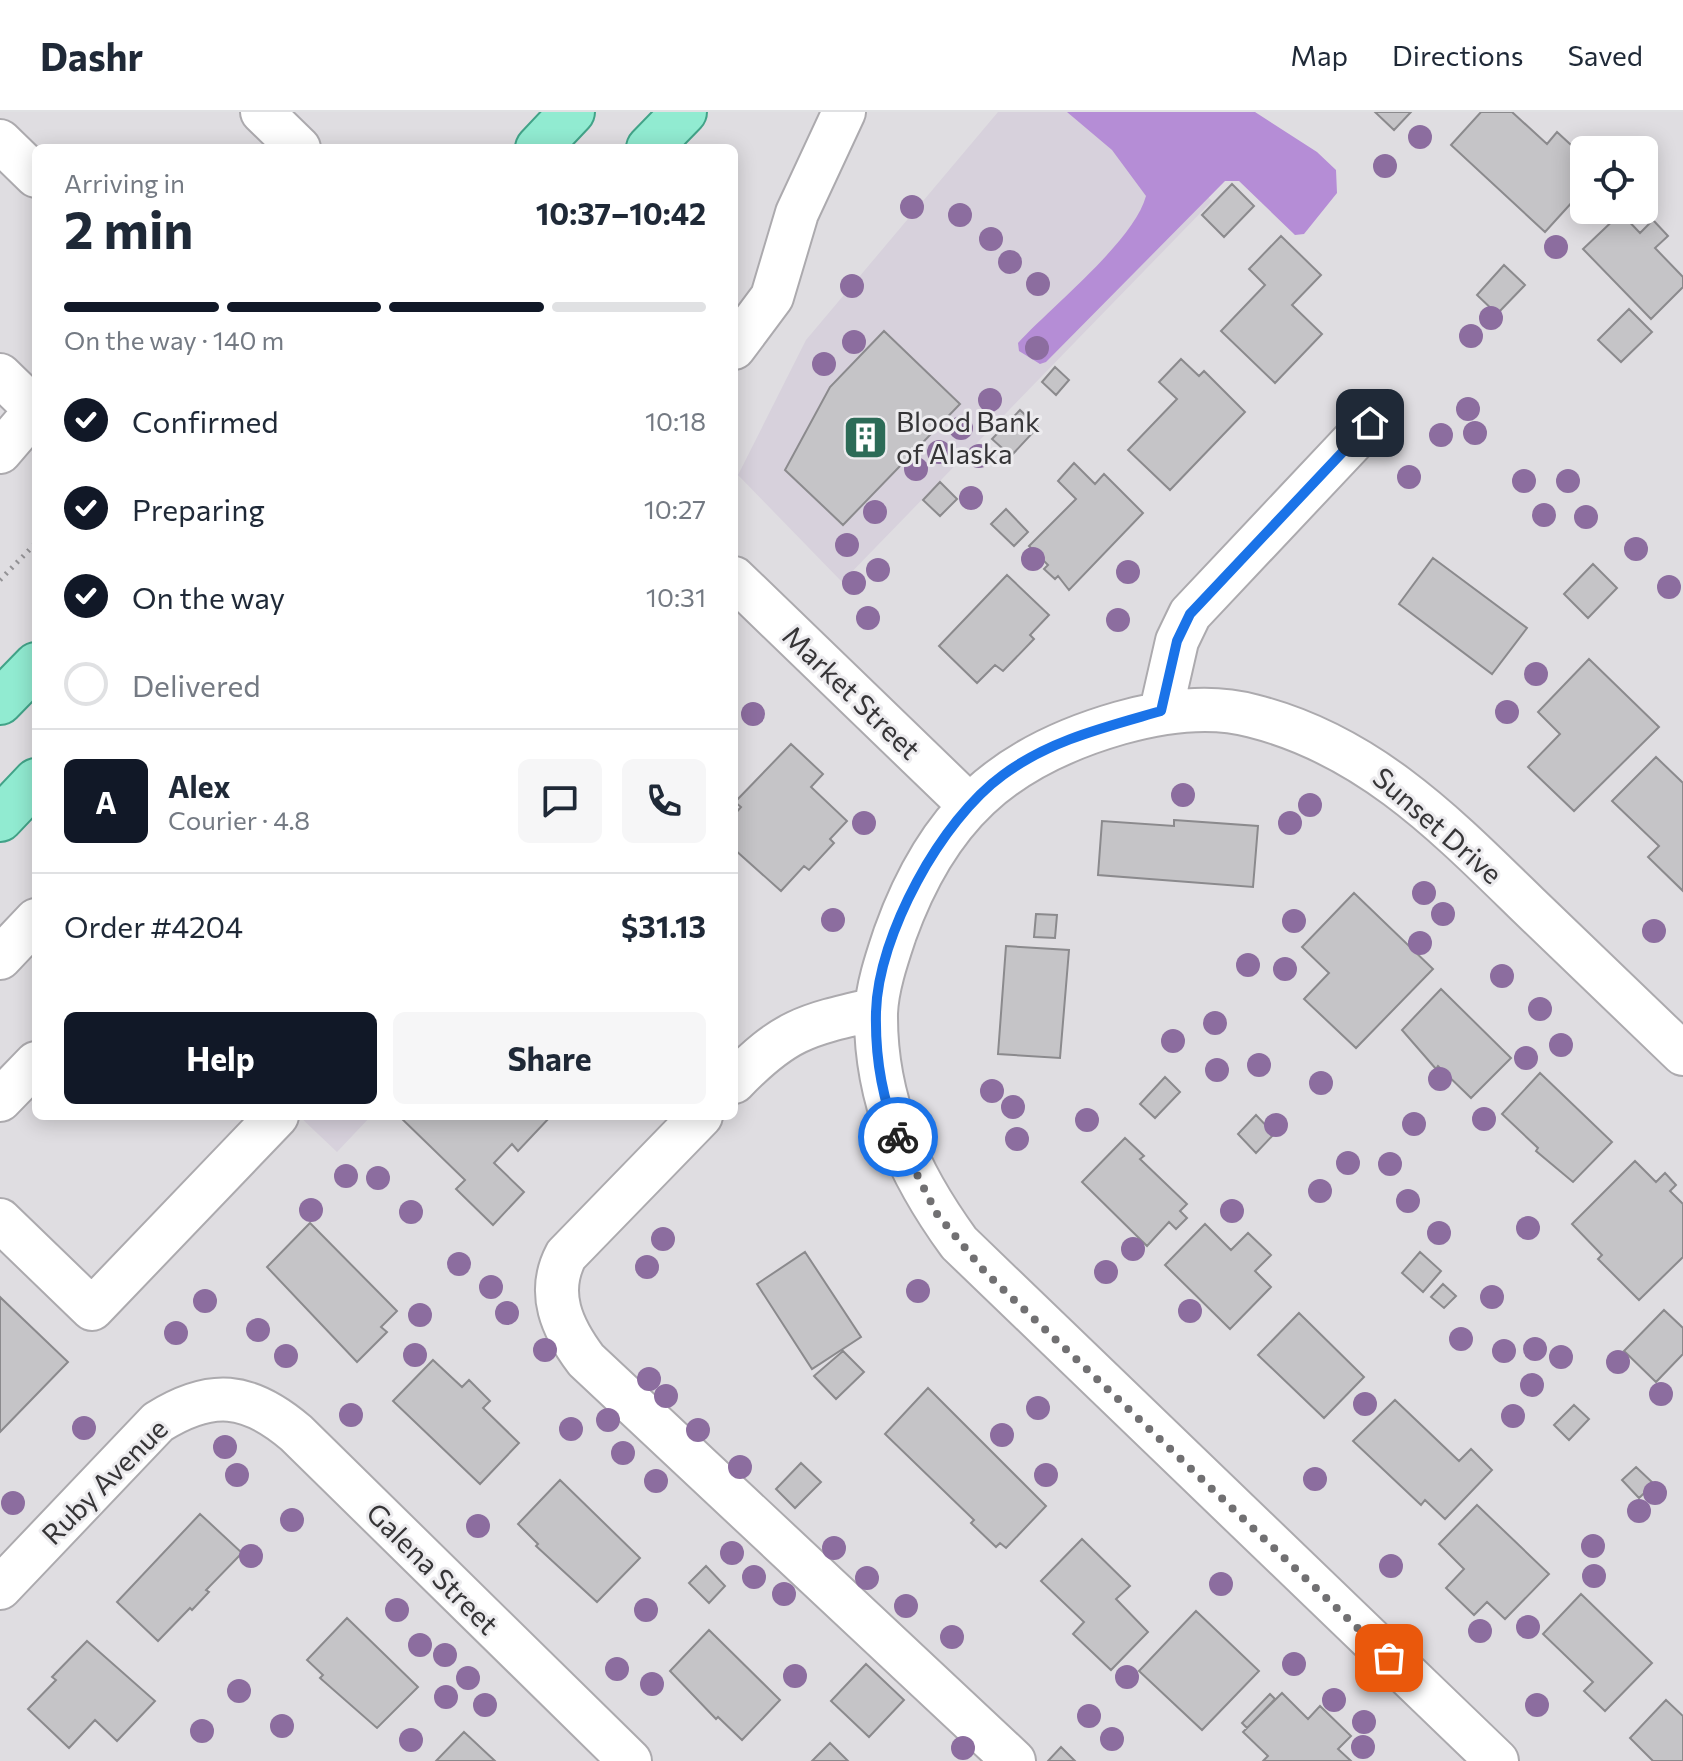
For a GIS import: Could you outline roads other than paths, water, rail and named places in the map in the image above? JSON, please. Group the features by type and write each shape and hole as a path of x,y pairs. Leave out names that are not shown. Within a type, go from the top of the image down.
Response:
{"main road":[{"path":"542,144 572,112"},
{"path":"653,144 684,112"},
{"path":"0,702 32,669"},
{"path":"0,819 32,785"}],"street":[{"path":"0,125 13,112"},
{"path":"738,343 772,297 797,213 844,112"},
{"path":"268,114 295,144"},
{"path":"0,141 32,172"},
{"path":"0,375 32,406"},
{"path":"0,452 32,415"},
{"path":"1161,711 1177,641 1190,614 1370,423"},
{"name":"Market Street","path":"738,582 970,806"},
{"name":"Sunset Drive","path":"1497,1761 959,1243 921,1186 886,1107 876,1009 887,956 913,889 939,842 1002,775 1043,750 1161,711 1249,714 1313,735 1374,768 1445,826 1683,1054"},
{"path":"0,958 32,924"},
{"path":"738,1078 769,1047 797,1029 876,1009"},
{"path":"0,1100 32,1067"},
{"path":"0,1220 92,1309 273,1120"},
{"path":"697,1120 566,1255 559,1269 559,1311 567,1334 586,1360 1014,1761"},
{"name":"Ruby Avenue","path":"0,1588 158,1422 183,1406 222,1397"},
{"name":"Galena Street","path":"222,1397 251,1404 278,1417 296,1433 630,1761"}],"place":[{"name":"Blood Bank of Alaska","path":"865,437"}]}
